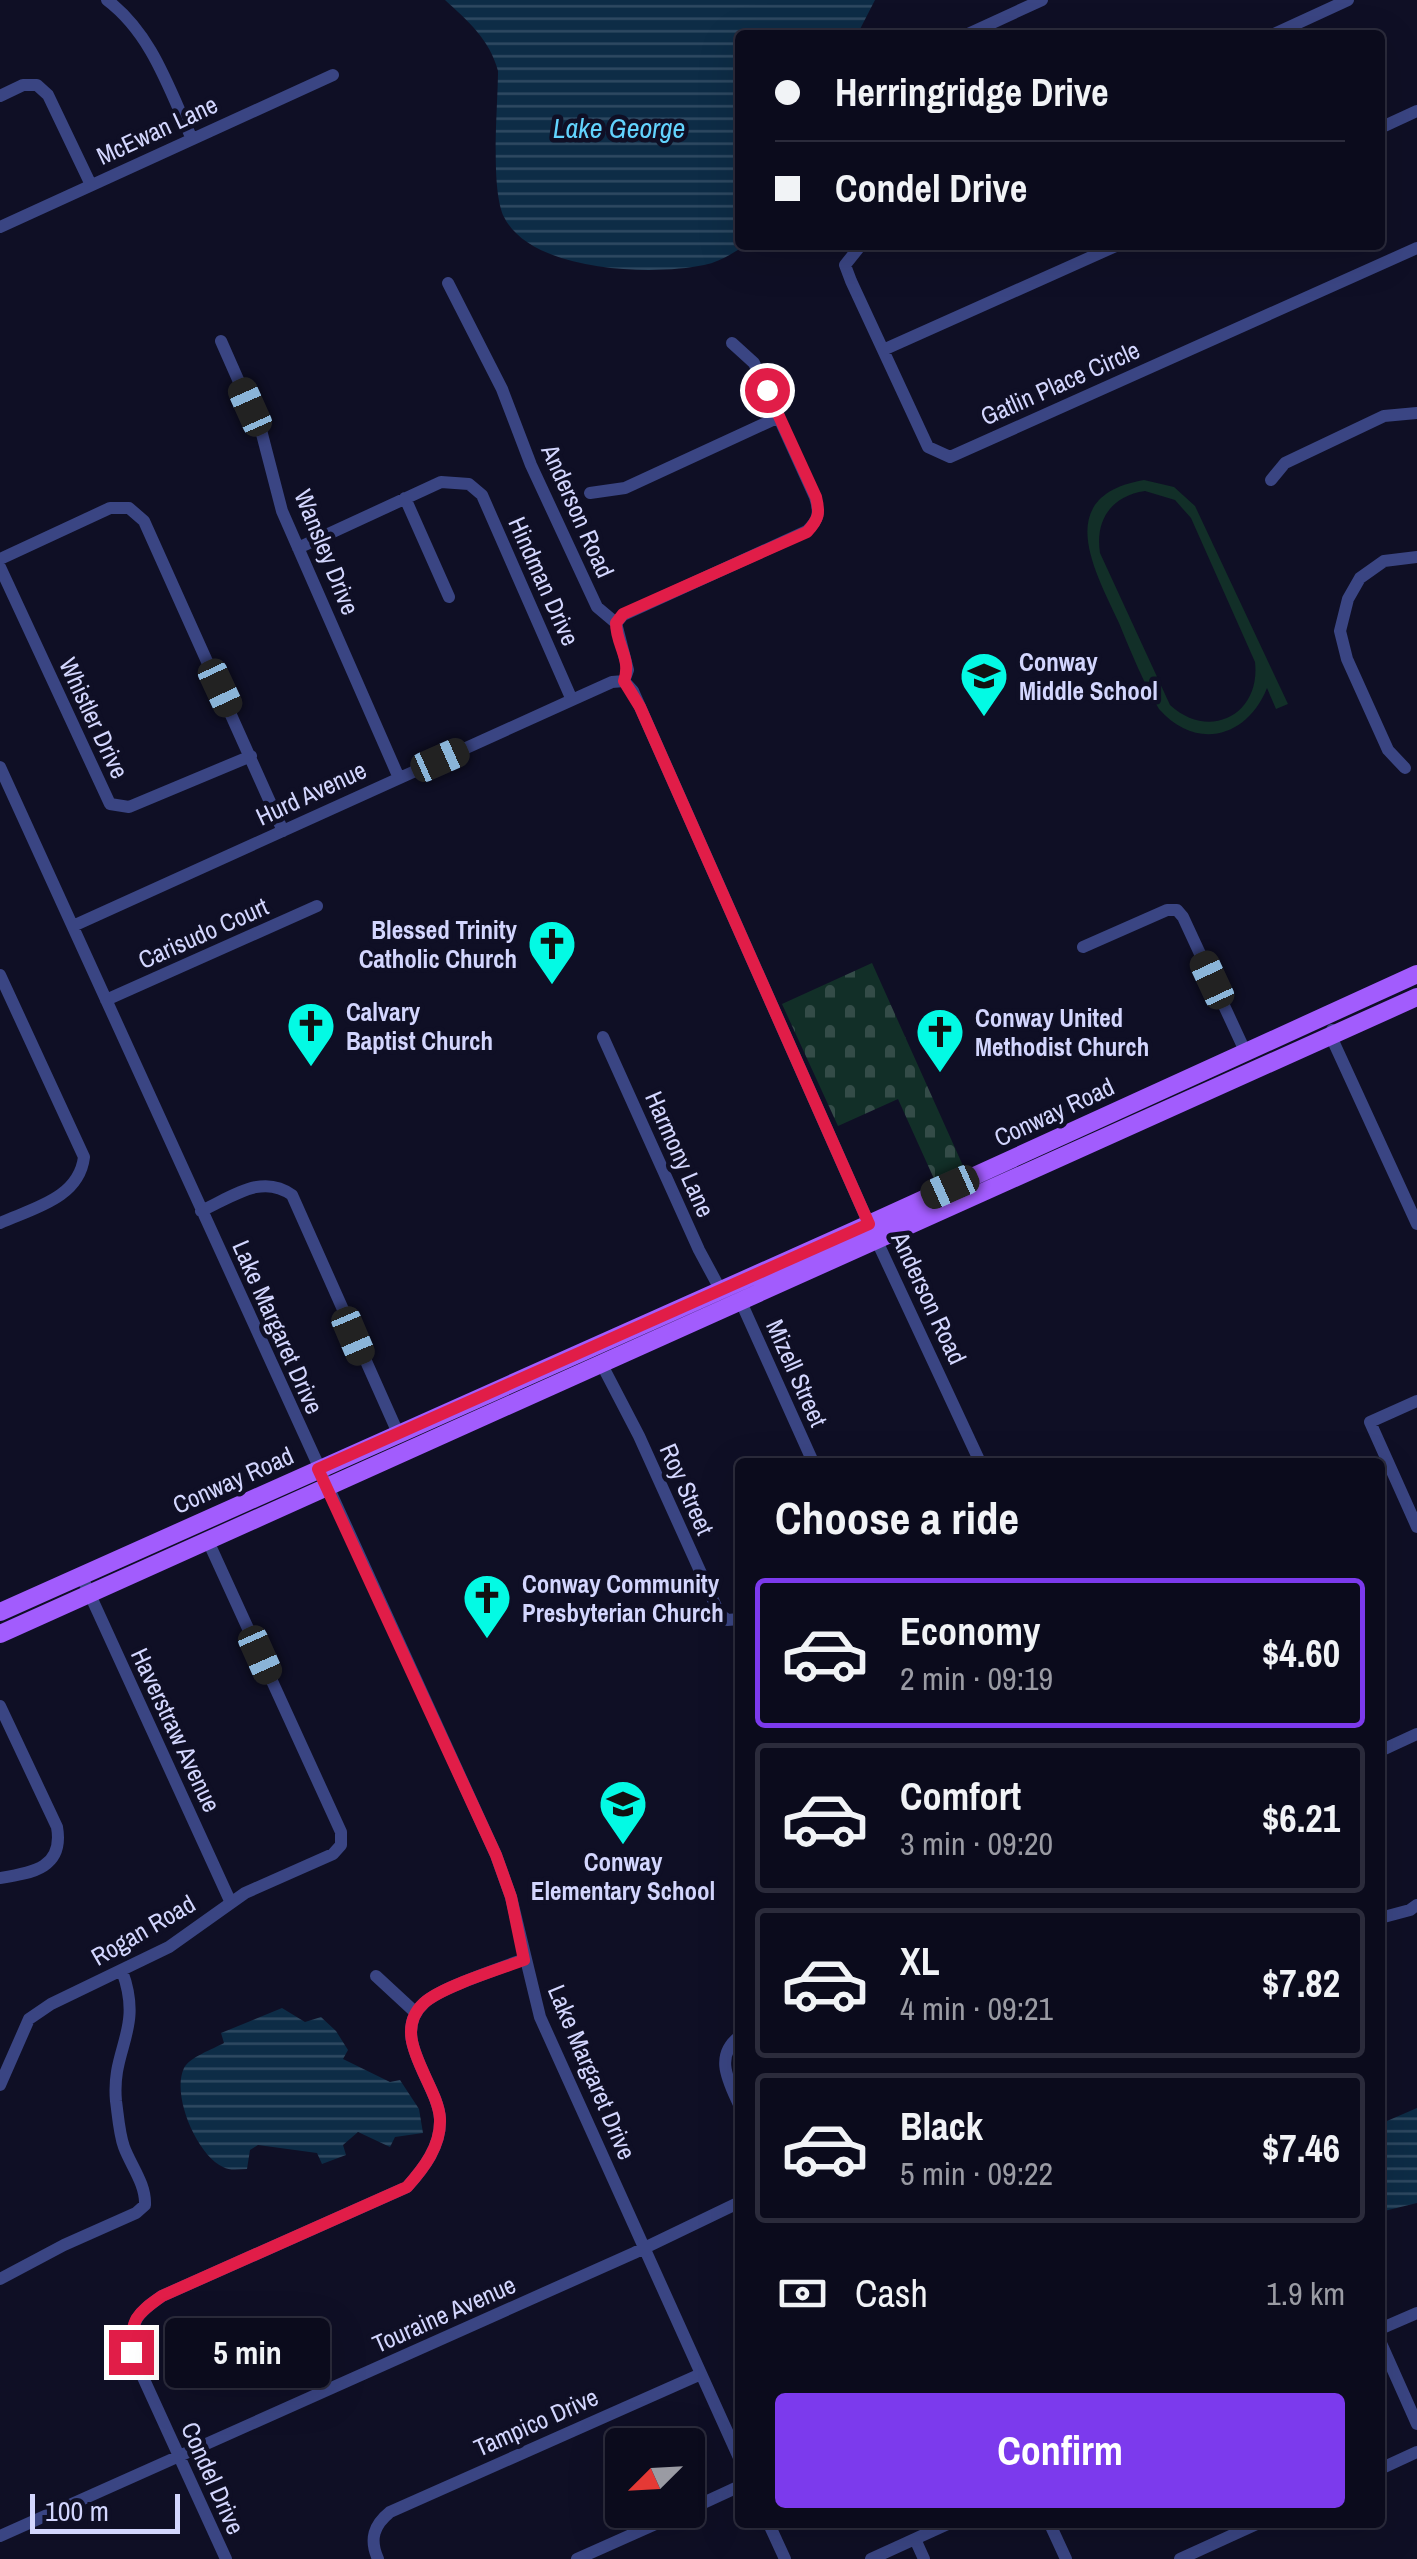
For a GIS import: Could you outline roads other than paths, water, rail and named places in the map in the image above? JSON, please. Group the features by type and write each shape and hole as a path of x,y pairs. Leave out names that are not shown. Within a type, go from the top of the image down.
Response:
{"main road":[{"name":"Conway Road","path":"0,1612 1417,974"},
{"name":"Conway Road","path":"0,1634 1417,996"},
{"path":"1193,1097 1236,1067 1245,1052"},
{"path":"686,1326 710,1304 720,1288"}],"street":[{"path":"107,0 126,14 147,42 192,139"},
{"path":"977,30 1042,0"},
{"path":"1283,30 1348,0"},
{"name":"McEwan Lane","path":"0,227 332,75"},
{"path":"0,96 23,85 37,84 48,95 91,185"},
{"path":"1385,126 1417,111"},
{"name":"Gatlin Place Circle","path":"856,250 845,265 883,350 928,447 950,457 1417,248"},
{"path":"883,350 1107,250"},
{"name":"Anderson Road","path":"448,284 502,390 597,607 616,623 628,670 624,681 640,707 877,1242 978,1458"},
{"name":"Wansley Drive","path":"220,341 262,434 282,511 399,778"},
{"path":"616,623 623,614 807,532 818,521 816,497 754,363 732,343"},
{"path":"1271,480 1285,463 1384,416 1417,413"},
{"path":"590,492 626,488 779,417"},
{"name":"Hindman Drive","path":"405,498 441,482 470,484 482,496 572,700"},
{"path":"298,548 405,498 449,597"},
{"path":"0,559 110,508 129,508 144,521 284,831"},
{"path":"1405,768 1388,750 1347,659 1340,631 1348,599 1360,578 1384,561 1417,556"},
{"name":"Whistler Drive","path":"0,568 110,804 129,807 251,756"},
{"name":"Hurd Avenue","path":"73,926 612,682 624,681"},
{"name":"Lake Margaret Drive","path":"0,768 496,1855 511,1897 540,2018 735,2449"},
{"name":"Carisudo Court","path":"106,1000 318,906"},
{"path":"1083,947 1167,910 1176,910 1183,917 1245,1052"},
{"path":"0,975 84,1157 82,1176 71,1188 54,1200 0,1222"},
{"path":"1329,1014 1332,1034 1417,1224"},
{"name":"Harmony Lane","path":"603,1037 720,1288"},
{"path":"1074,1130 1076,1152"},
{"path":"201,1211 264,1183 281,1187 292,1195 398,1433"},
{"name":"Mizell Street","path":"741,1302 811,1458"},
{"name":"Roy Street","path":"601,1364 639,1436 719,1613 727,1620 735,1619"},
{"path":"1417,1400 1370,1422 1417,1528"},
{"name":"Rogan Road","path":"0,2085 30,2019 51,2004 169,1948 231,1903 332,1854 341,1845 341,1832 208,1541"},
{"name":"Haverstraw Avenue","path":"81,1576 231,1903"},
{"path":"0,1706 4,1723 57,1826 60,1846 53,1860 24,1874 0,1878"},
{"path":"1385,1749 1417,1734"},
{"path":"1385,1917 1417,1905"},
{"path":"376,1976 416,2013 434,1997 524,1960"},
{"path":"0,2280 145,2205 145,2194 122,2144 116,2096 116,2077 132,2012 122,1971"},
{"name":"Condel Drive","path":"226,2559 131,2352 131,2328 140,2311 162,2296 407,2187 426,2166 436,2144 440,2120 435,2096 412,2044 416,2013"},
{"path":"735,2040 724,2057 735,2095"},
{"name":"Touraine Avenue","path":"0,2536 735,2204"},
{"path":"1385,2327 1417,2313"},
{"path":"1385,2352 1417,2424"},
{"name":"Tampico Drive","path":"378,2559 374,2533 378,2522 390,2512 701,2374"},
{"path":"1385,2467 1417,2452"},
{"path":"705,2502 735,2488"},
{"path":"578,2559 647,2528"},
{"path":"771,2528 785,2559"},
{"path":"872,2559 939,2528"},
{"path":"1052,2528 1066,2559"},
{"path":"1180,2559 1248,2528"},
{"path":"915,2539 924,2559"}],"water":[{"name":"Lake George","path":"445,0 875,0 860,30 735,30 738,250 710,264 655,270 595,266 565,259 518,235 504,217 497,187 498,71 484,40"},
{"path":"282,2008 305,2022 321,2017 348,2050 343,2059 390,2082 400,2080 419,2109 423,2133 395,2137 390,2147 358,2132 343,2145 346,2155 322,2164 317,2153 258,2145 250,2150 247,2169 229,2169 213,2160 196,2138 184,2108 184,2068 224,2043 221,2033"},
{"path":"1417,2108 1417,2203 1385,2211 1385,2122"}],"place":[{"name":"Conway Middle School","path":"984,718"},
{"name":"Blessed Trinity Catholic Church","path":"552,986"},
{"name":"Calvary Baptist Church","path":"311,1068"},
{"name":"Conway United Methodist Church","path":"940,1074"},
{"name":"Conway Community Presbyterian Church","path":"487,1640"},
{"name":"Conway Elementary School","path":"623,1846"}]}
